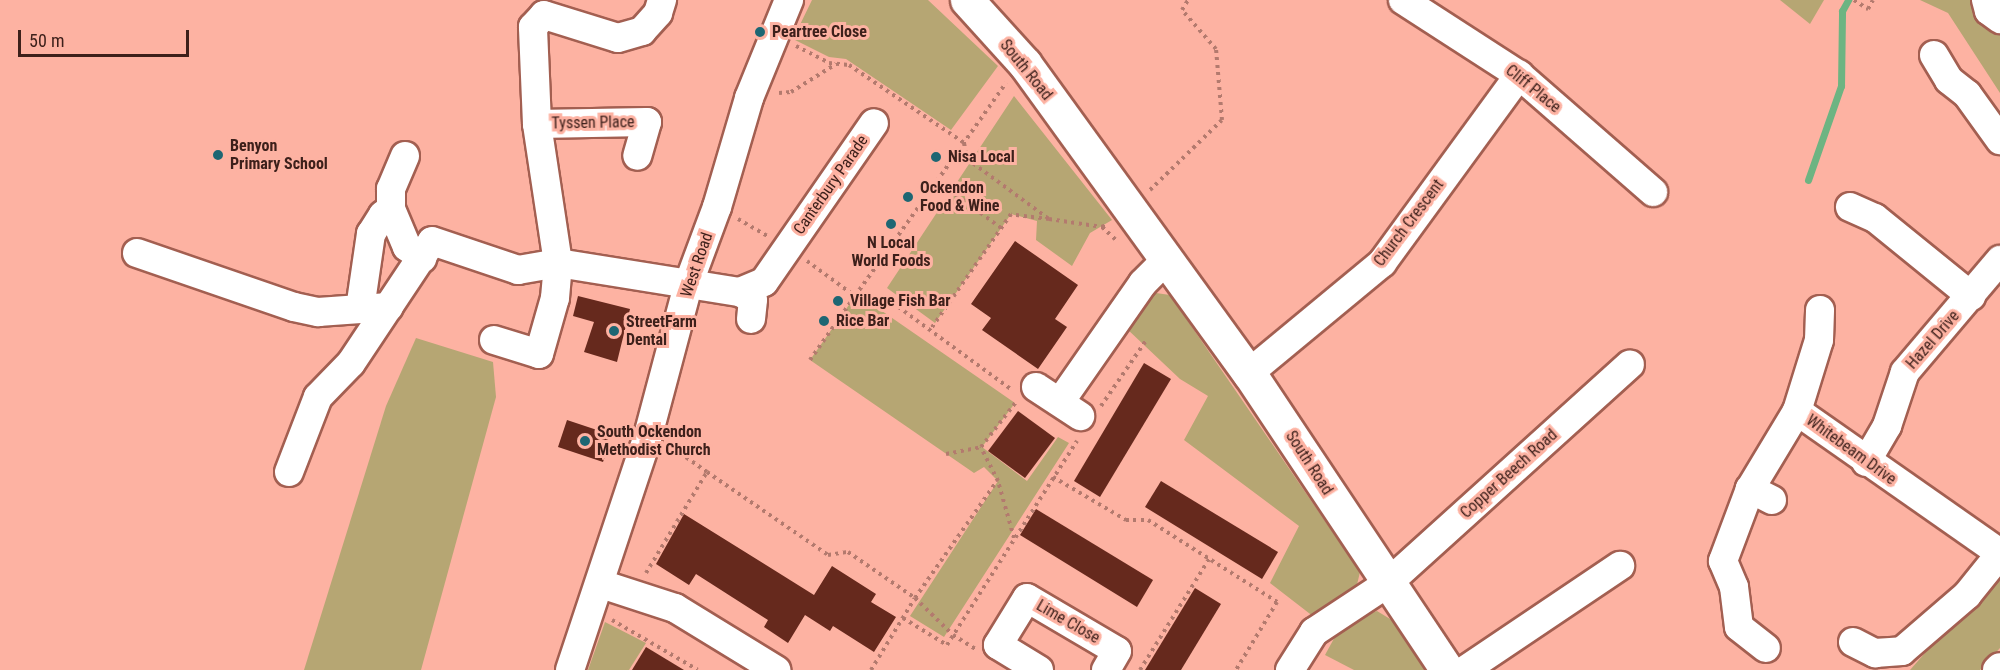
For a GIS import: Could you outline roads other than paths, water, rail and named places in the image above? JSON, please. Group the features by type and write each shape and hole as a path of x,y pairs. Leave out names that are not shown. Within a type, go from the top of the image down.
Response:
{"main road":[{"name":"South Road","path":"967,0 1025,64 1249,373 1447,670"}],"street":[{"path":"537,124 533,27 544,15 618,38 642,31 658,13 663,0"},
{"name":"West Road","path":"570,670 597,596 649,432 688,285 717,207 749,98 789,0"},
{"name":"Cliff Place","path":"1403,0 1519,75 1653,192"},
{"path":"1986,0 1989,11 2000,19"},
{"path":"1934,55 1949,80 1967,94 2000,140"},
{"name":"Church Crescent","path":"1249,373 1382,262 1519,75"},
{"name":"Tyssen Place","path":"494,340 539,354 555,298 558,263 537,124 647,122 637,156"},
{"name":"Canterbury Parade","path":"740,292 764,282 874,123"},
{"path":"405,156 392,189 391,209 407,247 422,258"},
{"path":"1851,207 1875,218 1971,296"},
{"path":"360,309 371,234 382,215 391,209"},
{"path":"289,472 318,398 351,363 432,241 518,270 558,263 740,292 753,300 751,319"},
{"path":"137,253 261,298 318,312 360,309 396,298"},
{"path":"1027,395 1077,423 1143,283 1167,259"},
{"name":"Hazel Drive","path":"1866,462 1887,426 1905,372 2000,260"},
{"path":"1797,411 1820,340 1820,310"},
{"name":"Copper Beech Road","path":"1388,583 1630,364"},
{"name":"Whitebeam Drive","path":"1766,648 1739,627 1734,587 1723,561 1761,494 1797,411 1866,462 2000,554"},
{"path":"1853,642 1875,653 1902,651 1967,595 2000,554"},
{"path":"1466,670 1620,566"},
{"path":"1290,670 1314,632 1388,583"},
{"path":"597,596 675,608 776,670"},
{"name":"Lime Close","path":"1039,670 998,645 1027,598 1117,651 1106,670"},
{"path":"1997,670 2000,667"}],"waterway":[{"path":"1808,180 1841,86 1842,11 1848,0"}],"place":[{"name":"Peartree Close","path":"760,32"},
{"name":"Benyon Primary School","path":"218,155"},
{"name":"Nisa Local","path":"936,157"},
{"name":"Ockendon Food & Wine","path":"908,197"},
{"name":"N Local World Foods","path":"891,224"},
{"name":"Village Fish Bar","path":"838,301"},
{"name":"Rice Bar","path":"824,321"},
{"name":"StreetFarm Dental","path":"614,331"},
{"name":"South Ockendon Methodist Church","path":"585,441"}]}
